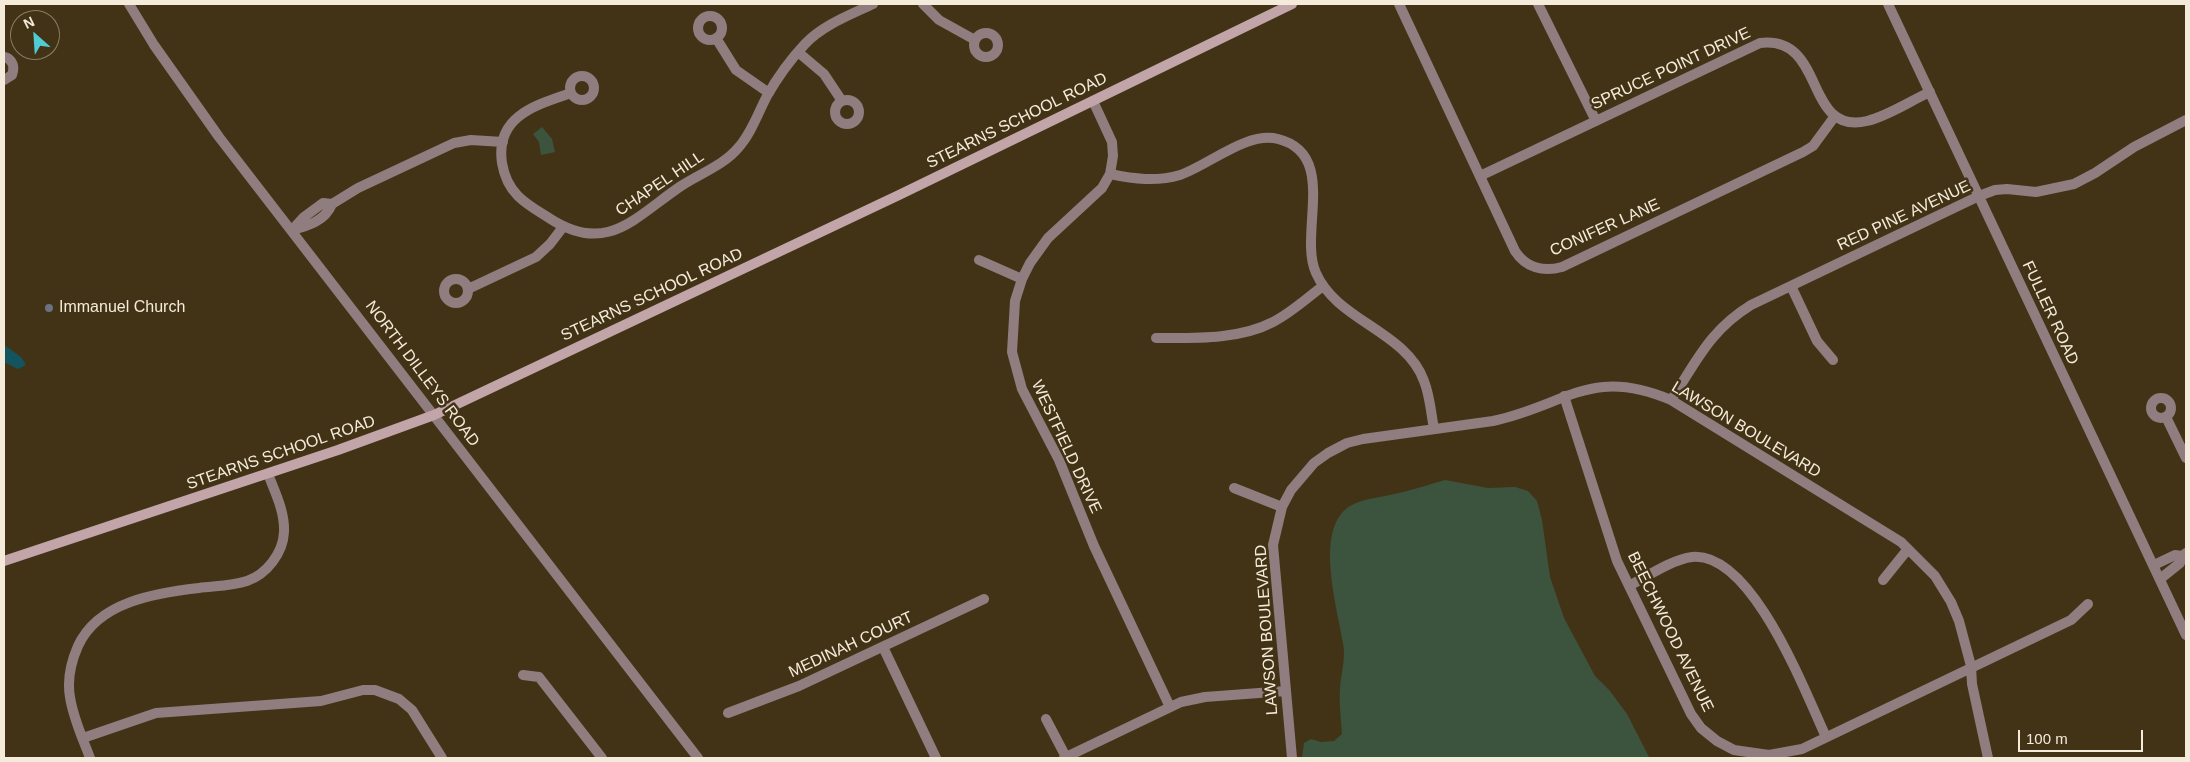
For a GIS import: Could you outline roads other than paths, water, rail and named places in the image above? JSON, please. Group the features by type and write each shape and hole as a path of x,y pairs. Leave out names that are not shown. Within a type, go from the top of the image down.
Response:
{"main road":[{"name":"STEARNS SCHOOL ROAD","path":"4,561 268,474 434,415 1093,101 1292,4"}],"street":[{"name":"NORTH DILLEYS ROAD","path":"128,4 192,100 698,758"},
{"name":"CHAPEL HILL","path":"502,142 503,168 512,188 522,200 563,227 581,233 598,234 614,231 630,224 680,186 736,151 746,138 769,93 798,52 820,31 855,8 873,4"},
{"path":"923,4 939,20 975,40"},
{"name":"CONIFER LANE","path":"1399,4 1519,256 1537,268 1553,270 1562,267 1803,152 1813,146 1835,116"},
{"path":"1538,4 1596,121"},
{"name":"FULLER ROAD","path":"1888,4 2186,634"},
{"path":"716,38 736,70 769,93"},
{"name":"SPRUCE POINT DRIVE","path":"1480,176 1760,43 1771,42 1785,45 1799,56 1822,101 1835,116"},
{"path":"798,52 824,74 842,101"},
{"path":"4,57 11,61 14,68 10,77 4,80"},
{"path":"1835,116 1856,122 1868,121 1930,92"},
{"path":"292,230 322,203 332,204 358,188 448,145 468,140 502,142 511,125 524,112 537,105 571,93"},
{"path":"1093,101 1112,142 1113,156 1110,174 1136,180 1163,179 1182,174 1259,138 1277,139 1287,142 1303,154 1311,169 1313,179 1312,257 1316,273 1323,286 1338,301 1411,358 1424,380 1434,429"},
{"name":"RED PINE AVENUE","path":"1671,400 1711,337 1729,318 1791,286 1979,196 1995,190 2036,192 2074,184 2095,173 2134,147 2185,123"},
{"name":"WESTFIELD DRIVE","path":"1110,174 1102,188 1048,238 1030,263 1015,301 1011,337 1012,352 1022,390 1059,460 1094,546 1170,707"},
{"path":"468,289 536,257 550,244 563,227"},
{"path":"979,260 1022,280"},
{"path":"1156,338 1229,335 1252,331 1273,322 1323,286"},
{"path":"1791,286 1817,340 1833,360"},
{"name":"LAWSON BOULEVARD","path":"1292,758 1273,559 1276,530 1282,507 1303,474 1328,453 1363,439 1513,417 1564,396 1597,386 1640,388 1671,400 1864,518 1908,549 1935,576 1951,602 1959,621 1971,666 1972,684 1988,758"},
{"name":"BEECHWOOD AVENUE","path":"1564,396 1612,548 1629,586 1691,714 1701,728 1732,754 1769,755 1802,749 1971,666 2071,620 2088,604"},
{"path":"2166,416 2186,458"},
{"path":"90,758 72,710 69,696 70,674 74,657 88,627 107,612 144,598 177,590 237,584 265,571 274,560 284,534 284,522 268,474"},
{"path":"1234,488 1282,507"},
{"path":"1883,580 1908,549"},
{"path":"2154,565 2175,555 2184,554"},
{"path":"2160,579 2180,563 2184,554"},
{"path":"1629,586 1685,558 1708,559 1724,568 1754,596 1769,618 1826,737"},
{"name":"MEDINAH COURT","path":"728,713 799,686 984,599"},
{"path":"883,646 936,758"},
{"path":"524,675 539,677 602,758"},
{"path":"83,738 156,713 321,701 354,692 375,690 399,699 412,710 442,758"},
{"path":"1046,720 1065,758 1170,707 1205,697 1286,691"}],"water":[{"path":"4,345 21,357 26,365 18,369 4,362"}],"place":[{"name":"Immanuel Church","path":"49,308"}]}
